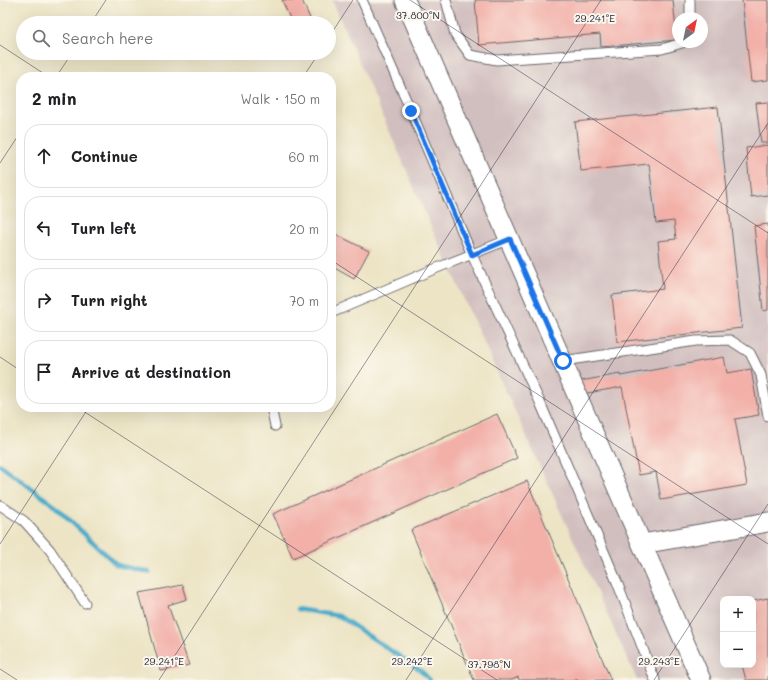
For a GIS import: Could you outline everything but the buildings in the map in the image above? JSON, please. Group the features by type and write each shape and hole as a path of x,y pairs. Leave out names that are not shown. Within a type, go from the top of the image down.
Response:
{"street":[{"path":"405,0 701,680"},
{"path":"642,544 768,522"}],"lane":[{"path":"362,0 472,255 542,407 617,582 655,680"},
{"path":"446,0 455,34 470,55 497,60 662,49 672,46"},
{"path":"690,0 690,12"},
{"path":"336,311 510,239"},
{"path":"563,361 696,341 730,340 750,353 760,375 768,416"},
{"path":"272,412 275,426"},
{"path":"0,505 24,521 50,550 85,603"}],"shaded area":[{"path":"332,0 768,0 768,680 637,680 433,231"}],"waterway":[{"path":"0,465 55,506 117,565 149,572"},
{"path":"297,609 339,616 420,670 430,680"}],"route":[{"path":"411,111 472,255 510,239 563,361"}]}
